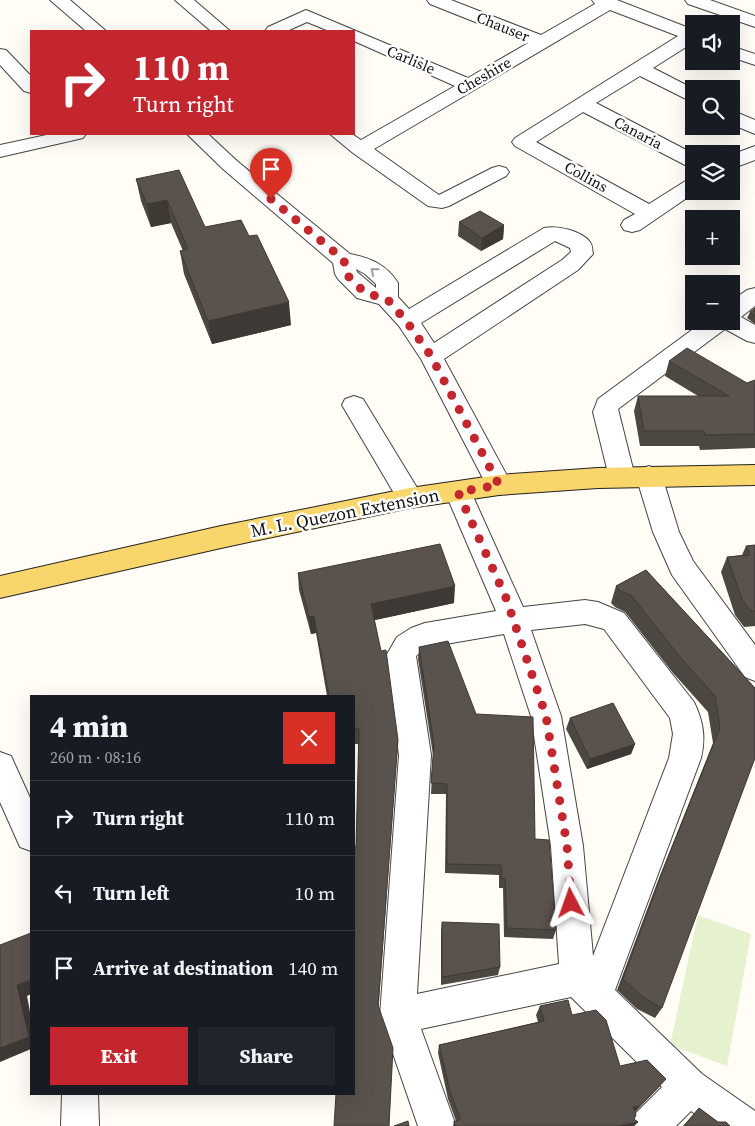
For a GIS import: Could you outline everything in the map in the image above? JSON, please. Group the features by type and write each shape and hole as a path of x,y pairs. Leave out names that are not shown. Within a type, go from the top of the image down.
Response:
{"main road":[{"name":"M. L. Quezon Extension","path":"0,587 221,537 410,498 499,485 622,477 755,475"}],"street":[{"path":"59,0 96,30"},
{"name":"Chauser","path":"436,0 542,42"},
{"path":"694,0 755,22"},
{"path":"188,1 220,30"},
{"path":"605,2 685,32"},
{"name":"Cheshire","path":"360,149 542,42 605,2"},
{"path":"276,30 306,15 342,30"},
{"name":"Carlisle","path":"355,35 469,85"},
{"path":"583,104 685,40"},
{"path":"0,54 30,86"},
{"path":"740,54 755,60"},
{"path":"639,68 685,92"},
{"name":"Collins","path":"583,104 522,142 649,212"},
{"name":"Canaria","path":"583,104 685,157"},
{"path":"740,120 755,128"},
{"path":"0,150 71,135"},
{"path":"198,135 230,165 344,260 346,274 365,293 387,299 407,322 431,356 499,485"},
{"path":"341,135 435,202 442,202 498,172"},
{"path":"740,159 755,152"},
{"path":"632,225 685,190"},
{"path":"407,322 552,233 572,239 581,245 582,254 570,265 431,356"},
{"path":"740,306 755,295"},
{"path":"740,327 755,335"},
{"path":"622,477 605,412 607,405 708,330"},
{"path":"354,406 410,498"},
{"path":"649,476 666,532 682,567 755,668"},
{"path":"458,492 514,620 546,716 567,846 586,987 689,1087 744,1126"},
{"path":"437,1126 398,1016 415,754 401,656 403,647 425,634 514,620 585,612 598,614 614,621 676,701 688,723 689,747 685,758 586,987"},
{"path":"0,766 30,834"},
{"path":"398,1016 586,987"},
{"path":"649,1126 689,1087"},
{"path":"80,1095 80,1126"}],"green space":[{"path":"698,915 751,934 727,1066 670,1045"}],"building":[{"path":"179,170 205,227 241,220 249,236 257,235 289,302 208,321 180,251 188,249 167,200 147,204 136,179"},
{"path":"480,211 504,225 482,238 459,222"},
{"path":"755,308 755,316 750,312"},
{"path":"687,348 747,383 755,380 755,434 705,435 704,431 644,431 638,396 729,396 669,361"},
{"path":"440,544 455,586 371,604 381,651 386,650 398,740 378,1005 393,1048 389,1126 334,1126 336,1095 355,1095 355,846 359,729 355,728 355,695 329,695 314,616 309,617 298,573"},
{"path":"755,545 755,611 751,611 742,599 727,557 750,555 746,546"},
{"path":"646,570 755,688 755,758 662,1008 644,998 623,979 663,870 720,728 715,696 680,657 631,595 620,591 616,586"},
{"path":"448,641 476,714 533,717 535,839 549,840 556,930 507,928 505,879 502,879 501,865 447,864 447,784 431,783 434,744 419,647"},
{"path":"613,703 635,744 590,759 570,718"},
{"path":"442,922 499,924 500,967 442,977"},
{"path":"30,933 30,980 17,985 29,1037 0,1048 0,945"},
{"path":"568,1000 572,1015 596,1010 606,1020 620,1066 647,1060 666,1079 640,1106 633,1107 636,1115 634,1119 638,1122 619,1126 455,1126 454,1121 458,1121 460,1118 450,1091 439,1045 544,1021 540,1006"},
{"path":"699,1108 718,1122 726,1122 730,1126 684,1126"},
{"path":"408,1121 409,1126 394,1126"}],"route":[{"path":"271,199 344,260 346,274 365,293 387,299 407,322 431,356 499,485 458,492 506,598 546,716 567,846 571,903"}]}
